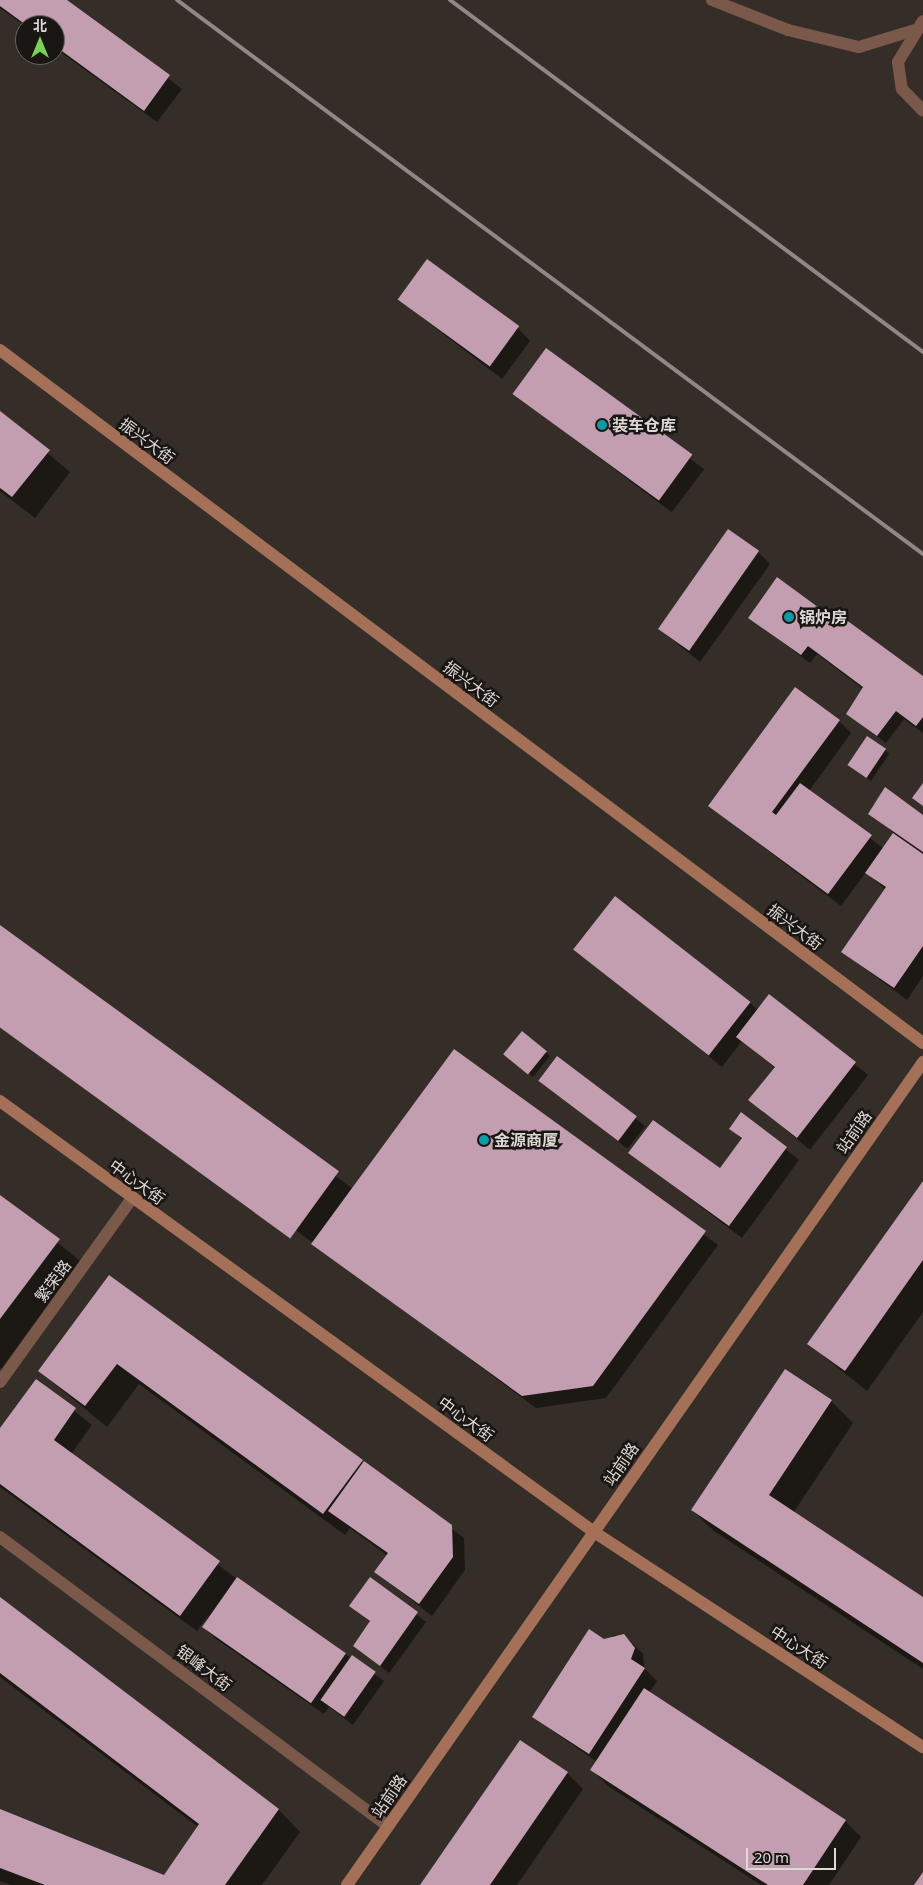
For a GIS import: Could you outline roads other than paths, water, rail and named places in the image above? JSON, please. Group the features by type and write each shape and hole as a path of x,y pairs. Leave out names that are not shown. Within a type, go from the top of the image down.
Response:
{"street":[{"path":"712,0 788,30 858,47 920,25"},
{"path":"920,25 898,62 902,89 923,111"},
{"name":"振兴大街","path":"0,350 923,1043"},
{"name":"站前路","path":"347,1885 923,1062"},
{"name":"中心大街","path":"0,1102 594,1532 923,1747"},
{"name":"繁荣路","path":"0,1382 132,1198"},
{"name":"银峰大街","path":"0,1537 388,1826"}],"railway":[{"path":"177,0 923,554"},
{"path":"450,0 923,352"}],"place":[{"name":"装车仓库","path":"602,425"},
{"name":"锅炉房","path":"789,617"},
{"name":"金源商厦","path":"484,1140"}]}
